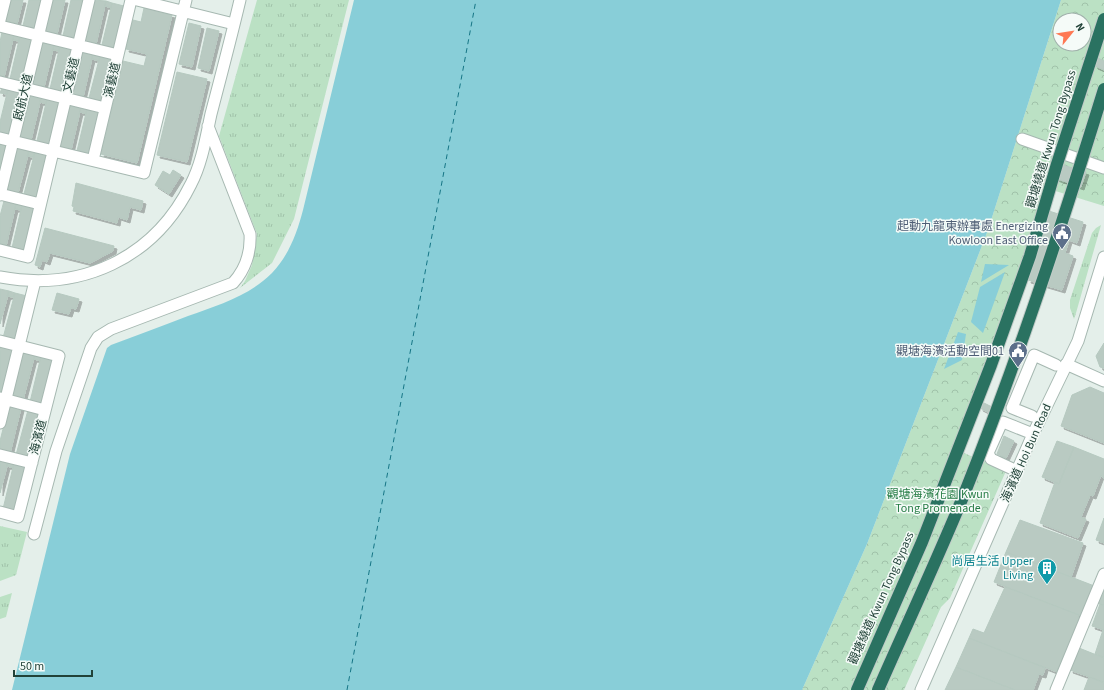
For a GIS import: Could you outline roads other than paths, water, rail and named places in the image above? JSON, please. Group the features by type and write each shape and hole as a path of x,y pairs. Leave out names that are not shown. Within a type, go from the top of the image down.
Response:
{"highway":[{"name":"觀塘繞道 Kwun Tong Bypass","path":"856,690 922,542 991,365 1030,256 1057,164 1104,19"},
{"path":"878,690 964,493 1017,354 1053,251 1104,89"}],"street":[{"path":"0,20 5,0"},
{"name":"啟航大道","path":"0,194 47,0"},
{"name":"文藝道","path":"0,250 28,257 89,0"},
{"name":"演藝道","path":"93,160 131,0"},
{"path":"136,0 234,24"},
{"path":"0,138 144,173 186,0"},
{"path":"0,277 35,281 67,279 99,270 129,255 155,234 176,210 192,183 198,168 240,0"},
{"path":"0,26 118,55"},
{"path":"0,82 105,108"},
{"path":"34,534 56,451 91,348 98,337 111,329 233,283 243,270 249,250 250,234 208,126"},
{"path":"1022,139 1104,168"},
{"path":"0,194 40,204"},
{"name":"海濱道 Hoi Bun Road","path":"921,690 1034,434 1061,364 1081,333 1104,257"},
{"path":"0,423 3,399 19,346 35,281"},
{"path":"0,341 19,346"},
{"name":"海濱道","path":"0,512 18,517 59,356 19,346"},
{"path":"1032,416 1012,408 1034,355 1104,381"},
{"path":"3,399 45,410"},
{"path":"1017,471 991,460 988,453 1001,424 1003,422 1034,434"},
{"path":"0,455 32,463"},
{"path":"1056,690 1104,574"}],"water":[{"path":"354,0 1061,0 1057,12 1052,12 1052,28 988,230 867,544 802,690 12,690 70,454 107,348 111,345 222,304 243,294 263,281 278,266 288,251 303,210"},
{"path":"985,264 1009,265 981,282"},
{"path":"1005,272 983,333 971,322 980,287"},
{"path":"958,332 966,334 962,360 944,369"}],"place":[{"name":"起動九龍東辦事處 Energizing Kowloon East Office","path":"1062,250"},
{"name":"觀塘海濱活動空間01","path":"1018,368"},
{"name":"尚居生活 Upper Living","path":"1047,585"}],"park label":[{"name":"觀塘海濱花園 Kwun Tong Promenade","path":"938,501"}]}
